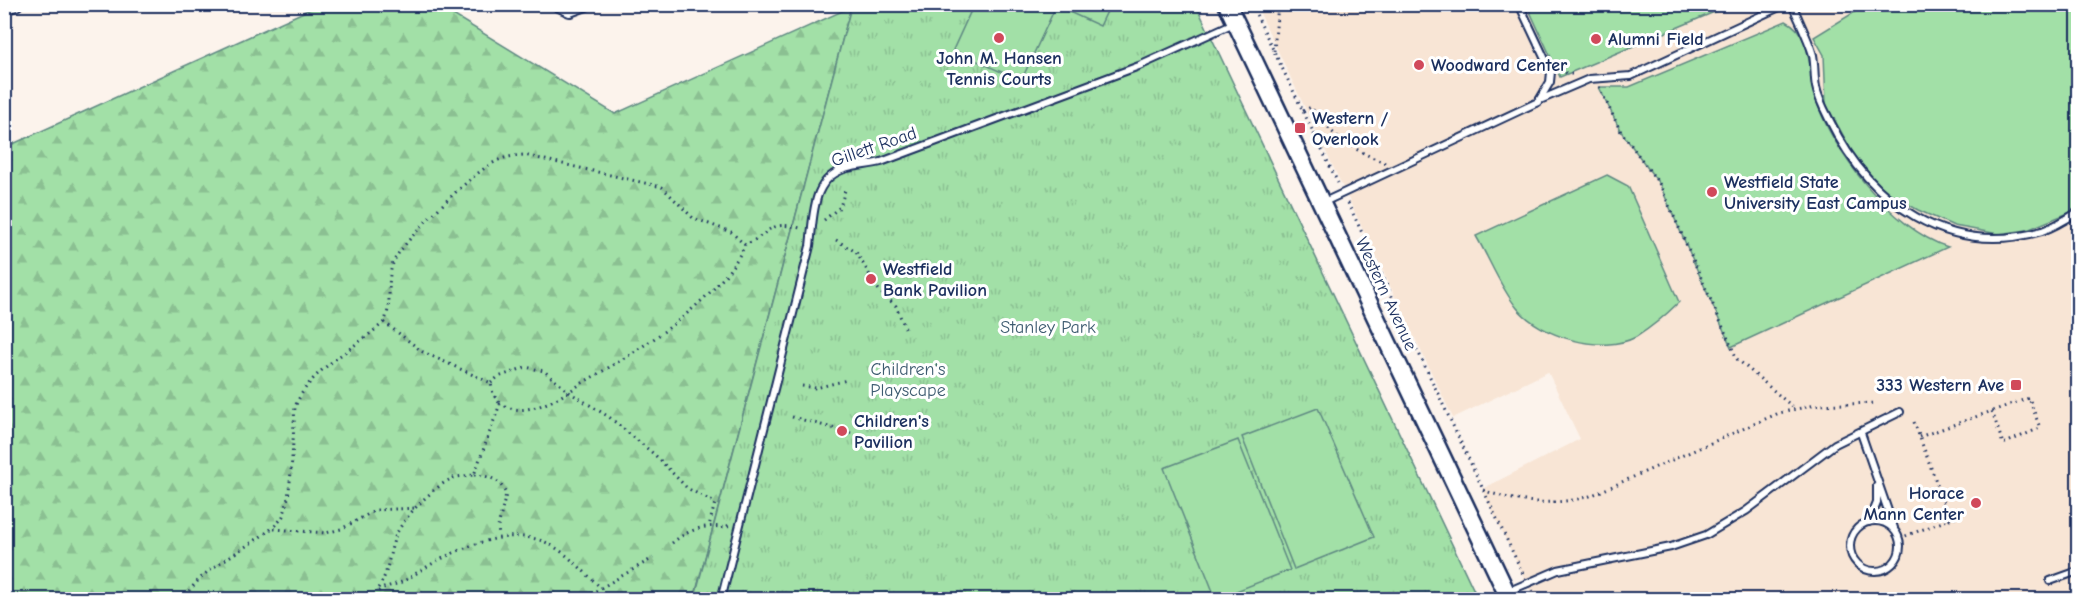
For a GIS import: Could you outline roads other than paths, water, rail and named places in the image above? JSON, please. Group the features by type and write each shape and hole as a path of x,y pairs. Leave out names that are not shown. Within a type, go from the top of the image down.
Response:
{"main road":[{"name":"Western Avenue","path":"1227,4 1508,596"}],"street":[{"path":"4,9 16,4"},
{"path":"557,4 570,10 586,4"}],"lane":[{"path":"1519,4 1551,72 1550,82 1538,102"},
{"path":"1321,204 1589,79 1631,76 1786,4"},
{"path":"1792,4 1813,57 1816,89 1829,120 1848,156 1883,196 1906,212 1932,224 1963,234 1998,239 2043,230 2079,212"},
{"name":"Gillett Road","path":"721,600 810,246 813,210 818,193 828,179 841,170 881,162 1139,66 1235,22"},
{"path":"1508,596 1527,582 1557,570 1671,547 1706,535 1746,511 1814,458 1900,412"},
{"path":"1860,433 1894,529 1900,538 1901,550 1894,564 1881,571 1865,570 1853,559 1850,542 1858,528 1869,522 1881,521 1894,529"},
{"path":"1869,522 1876,503 1876,477"},
{"path":"2050,581 2079,571"}],"place":[{"name":"John M. Hansen Tennis Courts","path":"999,38"},
{"name":"Alumni Field","path":"1596,39"},
{"name":"Woodward Center","path":"1419,65"},
{"name":"Western / Overlook","path":"1300,128"},
{"name":"Westfield State University East Campus","path":"1712,192"},
{"name":"Westfield Bank Pavilion","path":"871,279"},
{"name":"333 Western Ave","path":"2016,385"},
{"name":"Children's Pavilion","path":"842,431"},
{"name":"Horace Mann Center","path":"1976,503"}],"park label":[{"name":"Stanley Park","path":"1048,327"},
{"name":"Children's Playscape","path":"908,379"}]}
